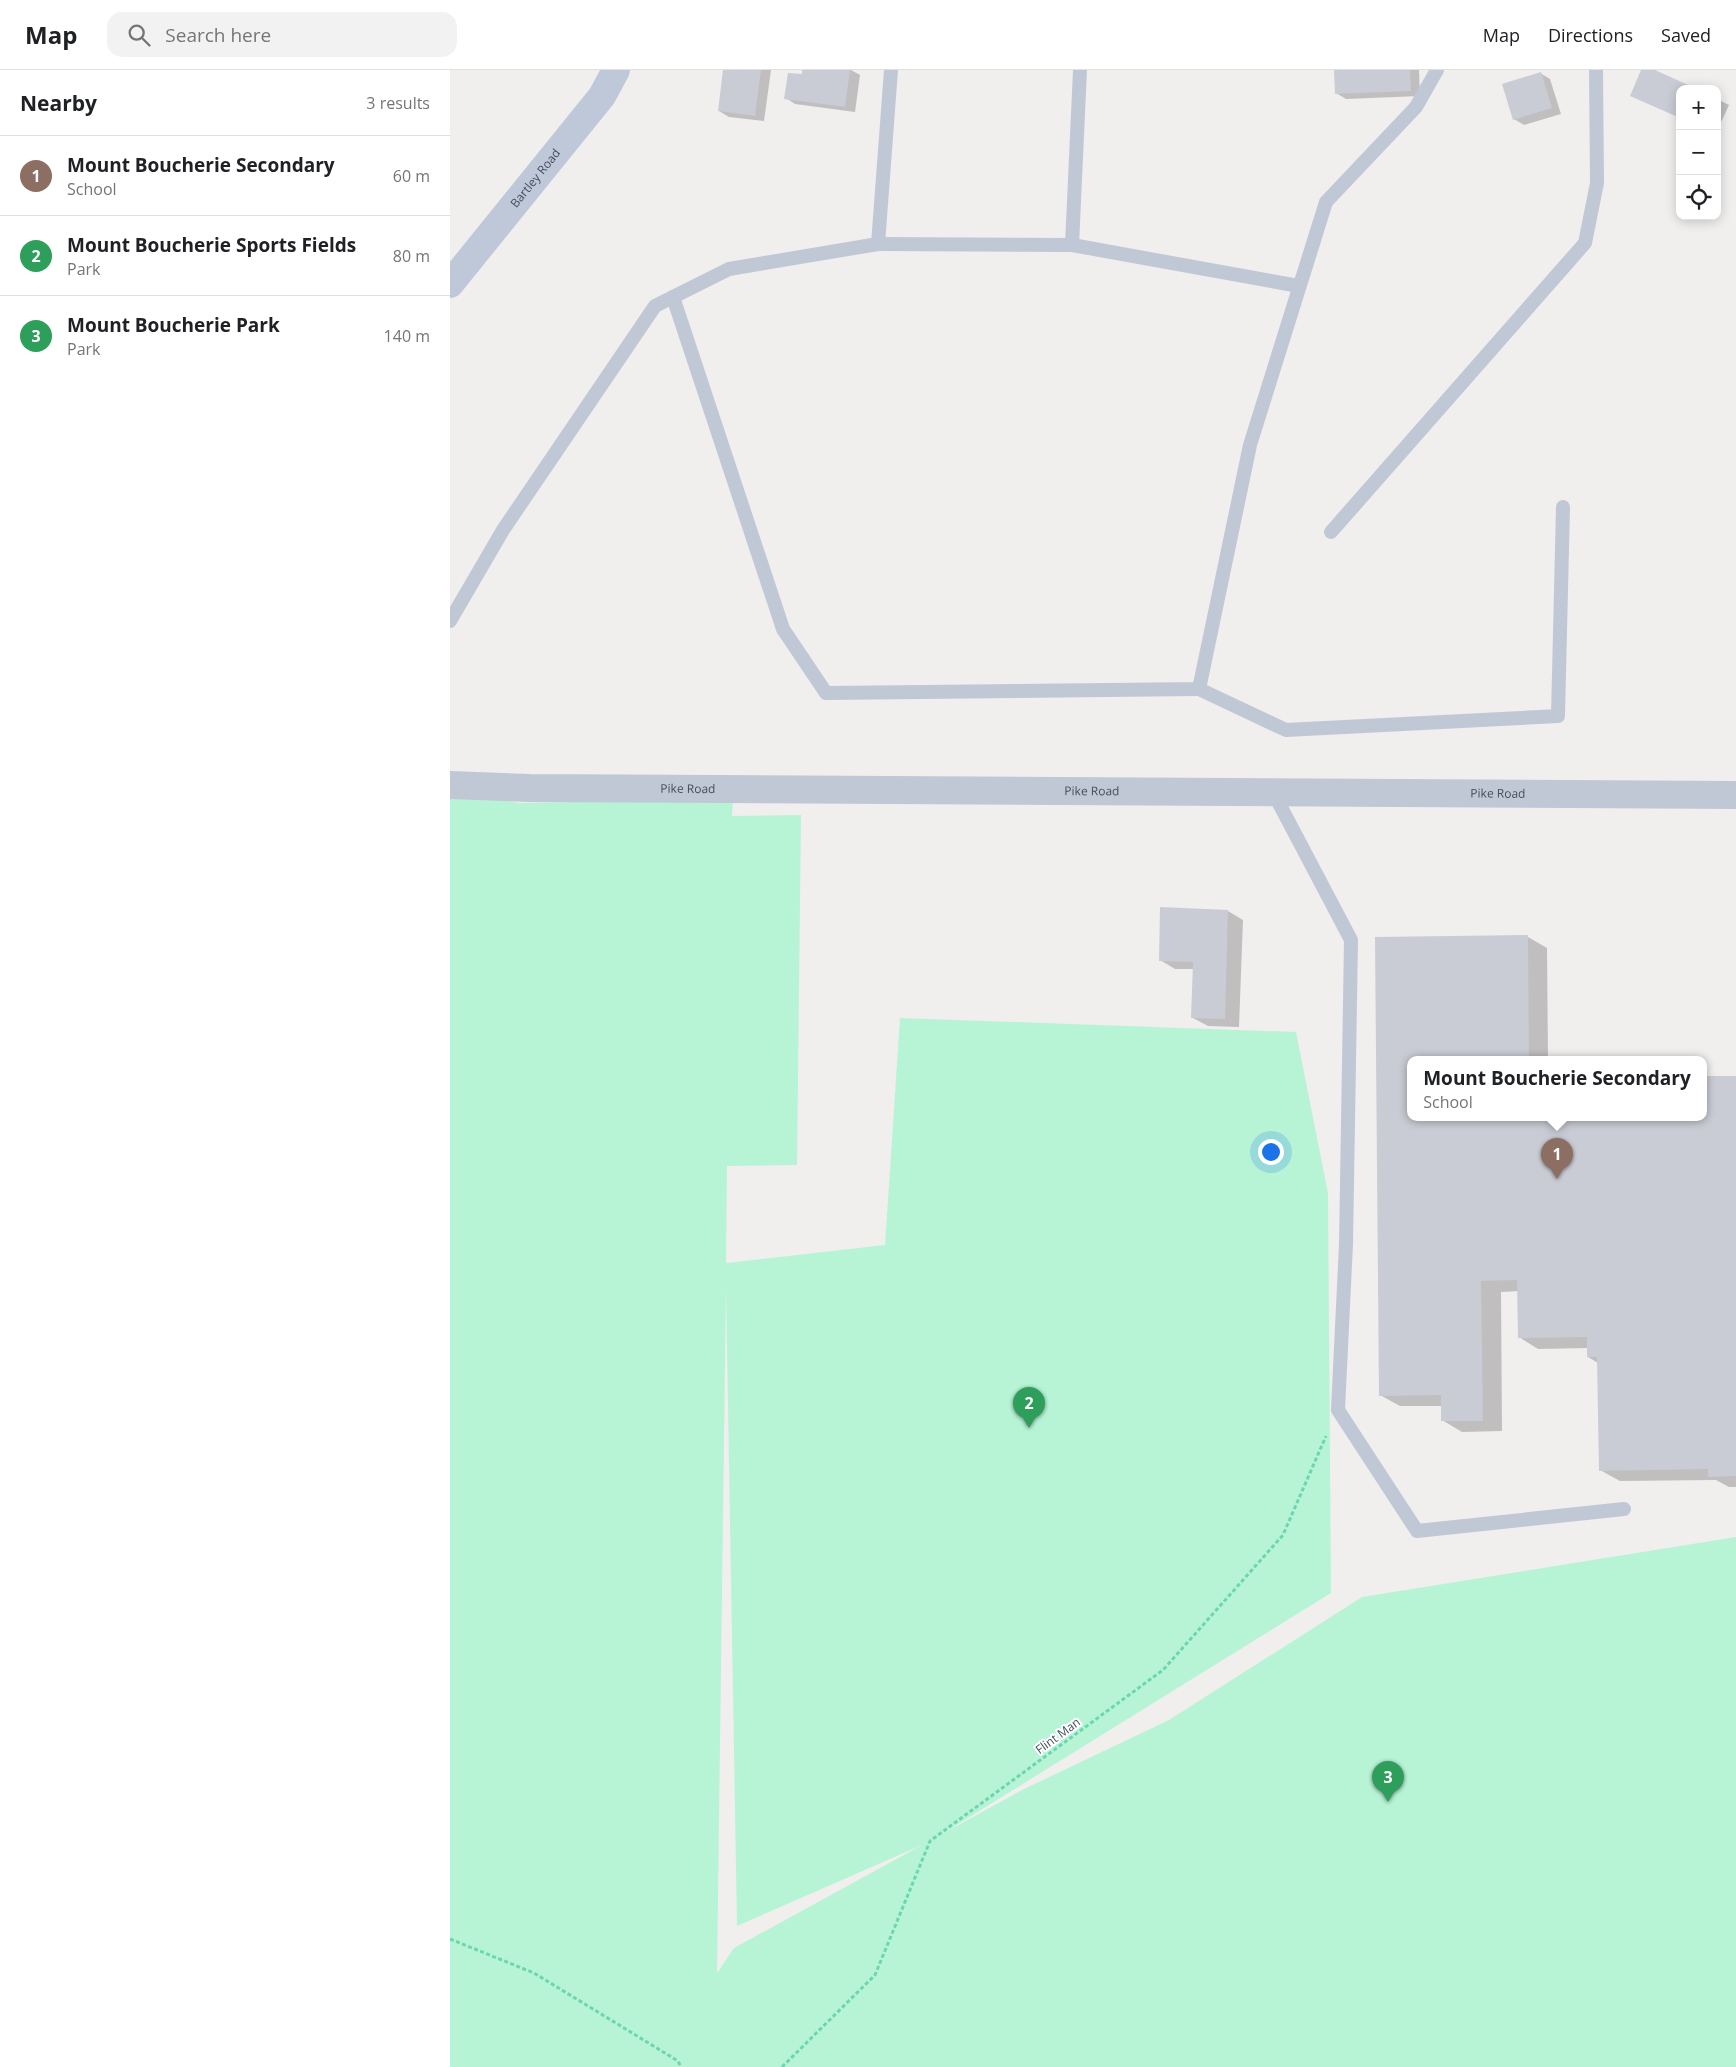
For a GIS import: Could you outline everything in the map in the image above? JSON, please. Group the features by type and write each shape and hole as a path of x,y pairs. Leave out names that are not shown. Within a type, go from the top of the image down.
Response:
{"street":[{"name":"Bartley Road","path":"450,284 602,96 616,70"},
{"name":"Pike Road","path":"450,785 529,788 1736,794"}],"lane":[{"path":"878,244 891,70"},
{"path":"1072,245 1080,70"},
{"path":"1199,690 1250,445 1326,202 1416,107 1437,70"},
{"path":"1332,532 1585,243 1597,183 1596,70"},
{"path":"450,621 503,530 654,306 730,269 878,244 1072,245 1299,286"},
{"path":"673,298 783,629 826,693 1199,690 1286,730 1558,716 1562,507"},
{"path":"1273,792 1351,940 1346,1244 1338,1410 1417,1531 1624,1509"}],"path":[{"name":"Flint Man","path":"782,2067 875,1975 930,1841 1163,1670 1283,1535 1338,1410"},
{"path":"450,1939 534,1973 678,2060 681,2067"}],"green space":[{"path":"450,792 519,803 733,799 732,816 801,815 797,1165 727,1166 726,1263 885,1245 900,1018 1296,1032 1328,1193 1331,1593 942,1834 1024,1789 1169,1720 1362,1597 1736,1537 1736,2067 450,2067","holes":["726,1289 737,1926 922,1845 734,1948 717,1973"]}],"building":[{"path":"723,70 761,70 755,116 718,111"},
{"path":"802,70 850,70 845,107 784,99 788,73 802,74"},
{"path":"1334,70 1410,70 1411,91 1335,94"},
{"path":"1641,70 1655,70 1688,85 1676,85 1676,116 1630,96"},
{"path":"1541,72 1552,108 1513,120 1502,84"},
{"path":"1160,907 1228,910 1225,1019 1191,1018 1193,962 1159,961"},
{"path":"1528,935 1529,1056 1407,1056 1407,1121 1707,1121 1707,1076 1736,1076 1736,1476 1708,1477 1708,1469 1599,1471 1597,1357 1587,1357 1587,1337 1518,1338 1517,1280 1481,1281 1483,1421 1441,1421 1441,1395 1379,1396 1375,937"}],"place":[{"name":"Mount Boucherie Secondary","path":"1557,1179"},
{"name":"Mount Boucherie Sports Fields","path":"1029,1428"},
{"name":"Mount Boucherie Park","path":"1388,1802"}]}
